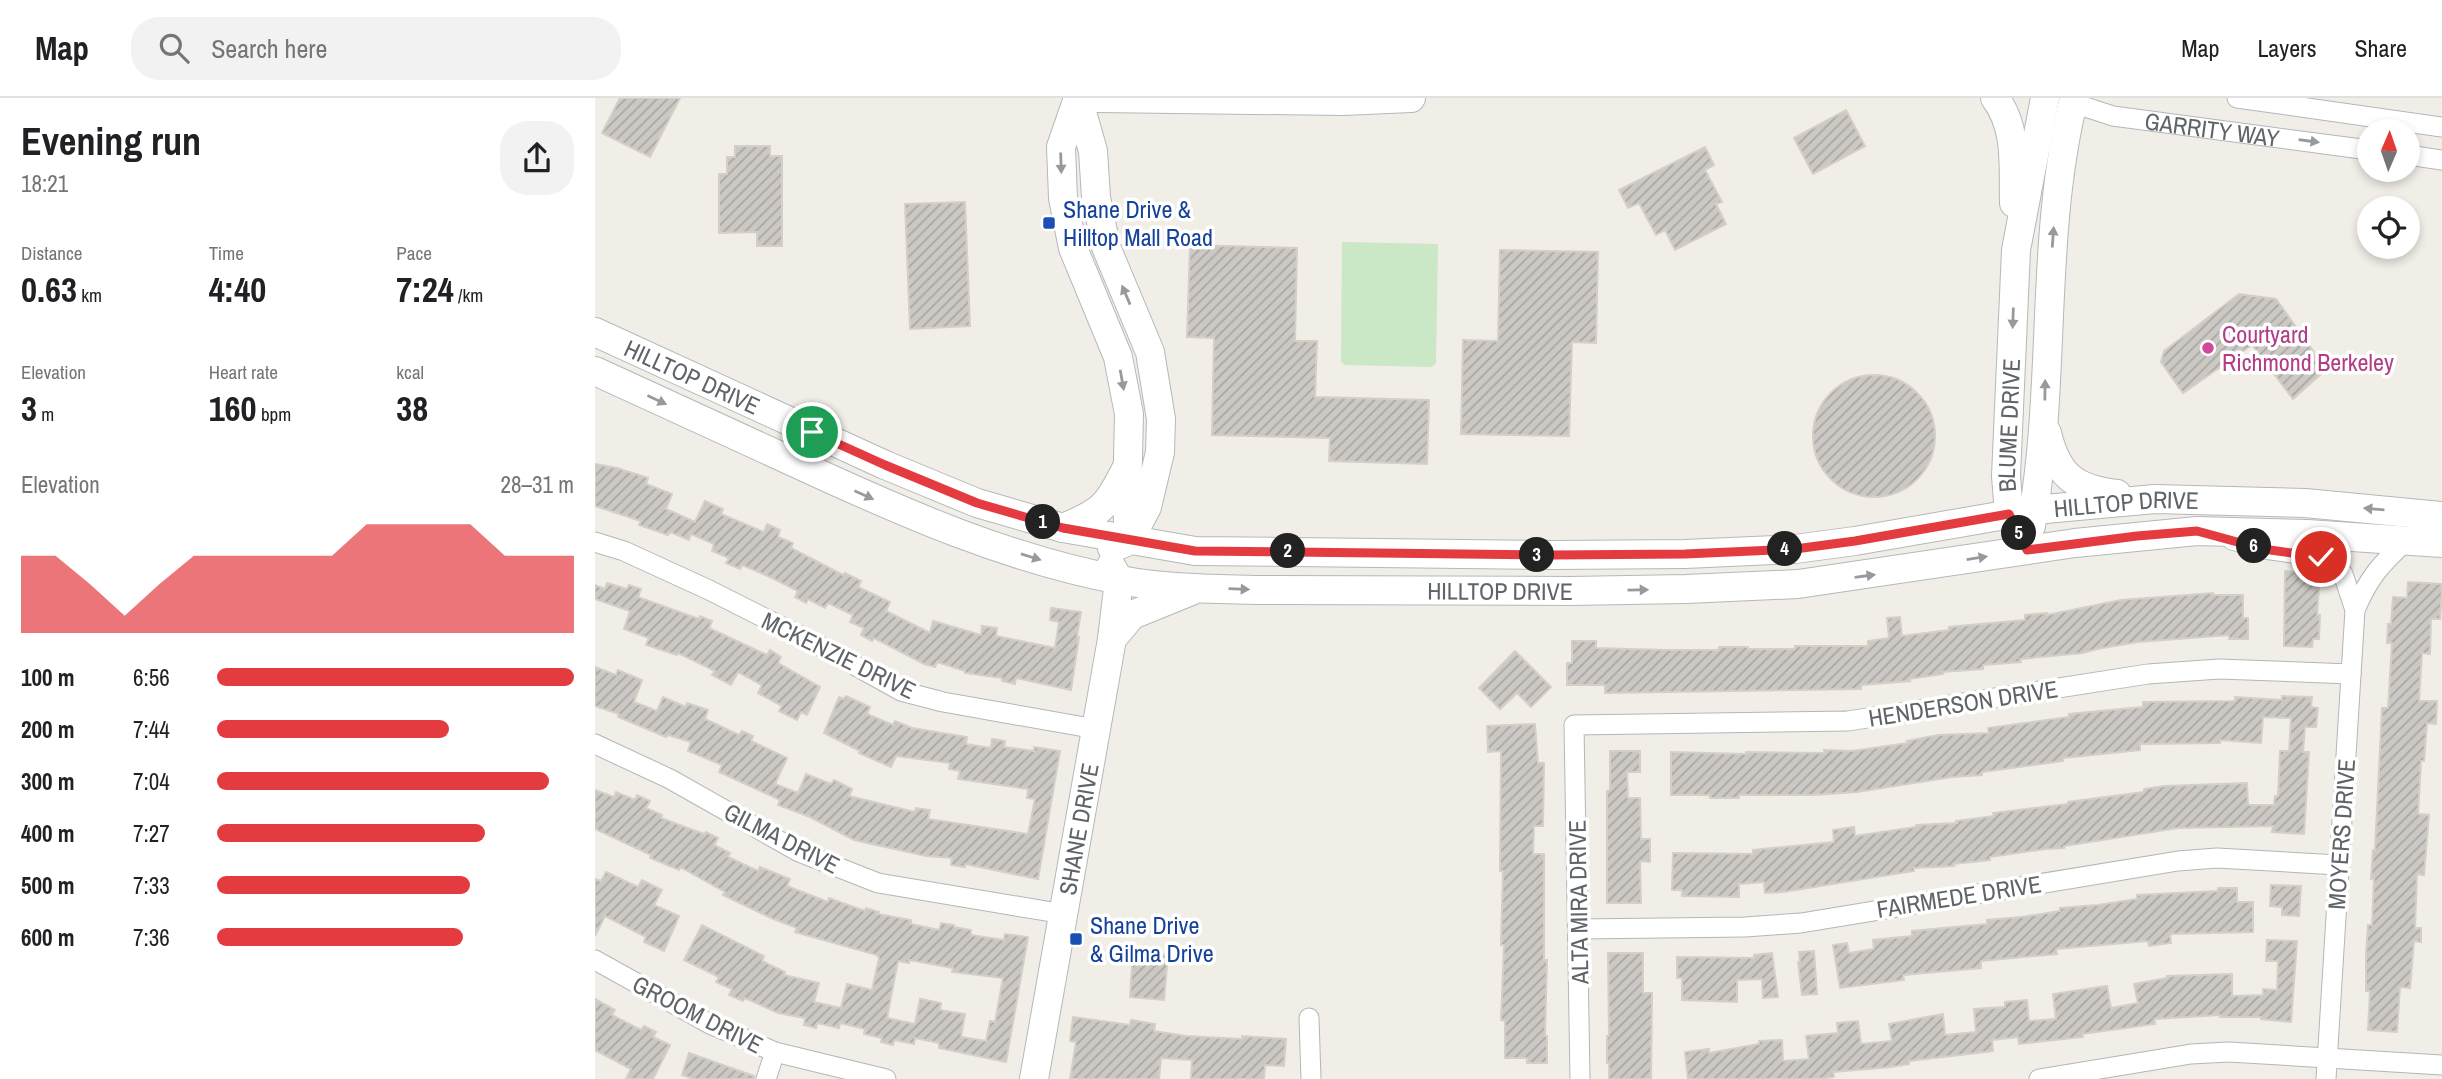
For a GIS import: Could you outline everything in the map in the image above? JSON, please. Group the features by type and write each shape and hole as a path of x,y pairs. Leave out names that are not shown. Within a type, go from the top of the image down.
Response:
{"main road":[{"name":"SHANE DRIVE","path":"1078,98 1061,147 1063,198 1073,248 1118,357 1129,414 1127,502 1109,543"},
{"name":"SHANE DRIVE","path":"1078,98 1093,151 1096,197 1106,247 1150,352 1161,419 1160,452 1147,507 1109,543"},
{"path":"1097,98 1365,101 1411,98"},
{"path":"1995,98 2006,115 2012,137 2016,250"},
{"name":"BLUME DRIVE","path":"2027,550 2022,512 2006,476 2016,250 2045,98"},
{"name":"BLUME DRIVE","path":"2022,512 2045,426 2048,300 2068,100"},
{"name":"HILLTOP DRIVE","path":"595,332 885,465 977,503 1109,543 1195,551 1553,555 1795,549 2022,512 2155,499 2202,498 2305,503 2442,516"},
{"name":"HILLTOP DRIVE","path":"595,371 882,503 964,537 1069,569 1198,588 1570,591 1798,584 2027,550 2197,531 2307,534 2442,543"},
{"path":"2045,426 2057,465 2081,486 2102,493 2155,499"},
{"path":"1063,528 1090,517 1104,507 1129,463"},
{"path":"1136,578 1195,551 1168,530 1160,519 1156,508 1155,479"},
{"name":"SHANE DRIVE","path":"1034,1079 1112,639 1136,578 1109,543"},
{"path":"1069,569 1109,543"},
{"path":"1112,639 1132,615 1198,588"}],"street":[{"name":"GARRITY WAY","path":"2237,98 2442,127"},
{"name":"GARRITY WAY","path":"2068,100 2113,116 2357,147"},
{"path":"2420,157 2442,160"},
{"path":"2197,531 2263,549 2321,557 2335,565 2343,574 2355,610"},
{"path":"2355,610 2368,581 2381,564 2406,541"},
{"name":"MCKENZIE DRIVE","path":"595,542 624,551 709,590 901,691 943,702 1096,729"},
{"name":"MOYERS DRIVE","path":"2326,1079 2355,610"},
{"name":"HENDERSON DRIVE","path":"1574,725 1848,721 2148,674 2219,669 2351,674"},
{"name":"ALTA MIRA DRIVE","path":"1574,725 1580,1079"},
{"name":"GILMA DRIVE","path":"595,744 670,779 799,852 878,883 1063,914"},
{"name":"FAIRMEDE DRIVE","path":"1579,929 1745,927 1801,923 2178,861 2217,858 2339,865"},
{"name":"GROOM DRIVE","path":"595,960 710,1024 775,1052 886,1079"},
{"path":"1309,1018 1311,1079"},
{"path":"766,1079 775,1052"},
{"path":"2039,1079 2191,1054 2229,1052 2442,1065"}],"green space":[{"path":"1342,242 1438,244 1436,363 1432,367 1344,365 1341,361"}],"building":[{"path":"620,98 680,98 650,157 602,133"},
{"path":"1846,110 1865,146 1813,174 1794,138"},
{"path":"735,146 770,146 770,156 782,156 782,246 757,246 757,232 719,233 719,174 727,174 727,157 735,157"},
{"path":"1705,147 1714,165 1705,170 1722,202 1716,204 1726,224 1675,250 1665,230 1656,235 1639,203 1628,208 1619,190"},
{"path":"965,202 970,326 910,329 905,204"},
{"path":"1190,245 1297,248 1295,341 1317,341 1315,397 1429,400 1427,464 1329,461 1330,438 1212,435 1214,338 1187,337"},
{"path":"1500,250 1598,252 1596,343 1572,342 1569,436 1461,434 1463,340 1498,341"},
{"name":"Courtyard Richmond Berkeley","path":"2239,294 2276,299 2321,362 2321,374 2293,399 2252,345 2183,393 2161,362 2164,351"},
{"path":"1874,375 1897,379 1917,393 1931,413 1935,436 1931,459 1917,479 1897,493 1874,497 1851,493 1831,479 1817,459 1813,436 1817,413 1831,393 1851,379"},
{"path":"595,464 648,478 646,484 672,494 666,509 695,522 705,501 723,509 721,514 764,532 767,524 780,530 778,537 793,543 791,548 843,575 845,573 861,581 858,587 890,602 886,611 930,633 933,621 981,635 982,626 997,628 996,636 1055,648 1059,622 1050,620 1051,608 1081,612 1071,690 1016,678 1015,684 1002,681 1002,678 965,673 937,662 935,667 874,638 872,641 861,635 864,628 850,622 853,615 828,603 825,608 808,599 806,603 795,597 798,591 770,577 742,565 740,569 726,563 729,558 712,551 714,544 691,534 689,540 670,532 668,535 639,525 641,521 595,506"},
{"path":"2285,571 2320,574 2317,615 2320,615 2319,639 2313,639 2312,647 2284,646"},
{"path":"2408,582 2442,584 2442,590 2440,619 2431,619 2430,654 2422,653 2419,701 2437,701 2436,724 2427,723 2424,761 2421,761 2418,814 2429,815 2424,875 2417,874 2415,928 2421,928 2421,942 2414,941 2410,988 2400,987 2397,1032 2368,1030 2370,991 2366,991 2366,954 2368,925 2372,925 2374,879 2371,879 2375,850 2382,708 2388,708 2392,643 2387,643 2388,624 2391,624 2393,597 2407,598"},
{"path":"607,583 627,589 629,585 641,589 638,597 699,619 700,616 712,621 709,628 767,655 770,650 781,657 778,663 820,687 807,715 801,712 797,720 779,711 782,706 758,693 762,685 738,672 731,685 712,675 715,671 678,653 677,655 646,645 649,638 624,629 630,611 595,599 595,585 605,589"},
{"path":"2213,593 2243,595 2243,618 2248,618 2248,639 2229,639 2229,635 2138,642 2083,653 1983,665 1983,669 1942,672 1943,674 1909,679 1910,681 1861,685 1861,689 1605,693 1605,685 1567,685 1567,663 1572,663 1572,641 1596,641 1596,648 1666,650 1868,646 1868,641 1889,638 1887,618 1900,617 1902,636 1949,630 1949,627 2025,620 2025,615 2047,615 2121,600"},
{"path":"1515,651 1551,687 1531,707 1517,693 1500,709 1479,688"},
{"path":"595,667 616,675 618,670 642,680 634,702 657,711 663,697 686,707 687,703 708,710 705,719 739,735 742,731 753,736 751,741 787,758 775,784 798,793 806,774 831,784 834,780 852,789 849,796 915,812 916,808 930,810 928,819 1028,834 1035,799 1027,798 1028,789 958,779 960,771 949,769 950,763 896,756 891,767 859,753 860,751 824,733 839,697 844,699 846,696 870,707 867,714 893,725 895,721 912,728 967,737 966,744 991,748 992,739 1005,741 1004,747 1034,751 1034,747 1060,751 1038,879 965,864 965,867 951,865 952,858 926,856 854,840 810,817 778,805 780,800 719,772 722,765 688,751 691,742 668,735 666,737 618,717 619,714 595,706"},
{"path":"2282,696 2312,697 2311,707 2318,708 2316,727 2305,727 2303,752 2309,752 2304,834 2272,832 2273,826 2178,828 2064,848 1990,857 1990,860 1953,864 1954,866 1914,868 1914,871 1783,892 1765,893 1764,882 1739,884 1739,897 1682,896 1682,890 1672,890 1673,853 1753,854 1753,850 1834,842 1833,830 1854,827 1855,836 1916,825 1957,823 1956,821 1994,816 1993,813 2144,792 2144,789 2164,786 2247,783 2248,805 2274,805 2275,796 2278,796 2280,751 2289,751 2291,718 2263,717 2261,743 2220,740 2220,743 2140,744 2140,750 2063,758 2063,761 1982,772 1982,775 1857,792 1814,795 1739,795 1739,798 1710,798 1710,795 1671,795 1671,752 1746,754 1852,751 1908,743 1907,741 1938,735 1989,733 1988,728 2069,717 2069,714 2143,707 2143,702 2235,701 2235,697 2282,700"},
{"path":"1535,724 1538,763 1544,763 1543,826 1534,826 1533,854 1544,854 1547,1063 1527,1063 1527,1058 1505,1058 1505,1021 1501,1020 1504,945 1501,945 1501,751 1488,752 1487,726"},
{"path":"1610,751 1640,751 1640,772 1627,772 1628,798 1640,798 1641,839 1650,839 1650,862 1640,861 1641,903 1607,903 1607,791 1610,790"},
{"path":"595,790 614,797 616,792 635,800 637,795 650,801 646,808 662,815 661,818 718,838 714,845 730,853 728,857 758,871 760,867 790,879 787,886 828,902 829,898 865,911 866,908 879,912 878,914 911,920 911,924 939,930 941,923 971,930 971,935 1004,940 1005,934 1028,937 1006,1062 939,1048 939,1043 915,1038 914,1044 894,1040 893,1045 881,1042 882,1038 864,1034 865,1029 840,1023 839,1028 817,1023 816,1028 804,1025 805,1018 778,1013 745,998 743,1001 729,995 732,989 716,982 719,977 684,960 702,925 764,956 762,961 785,972 784,975 819,983 814,1002 841,1008 847,984 872,990 879,958 877,955 795,932 797,928 723,895 725,892 680,867 679,870 650,858 651,855 595,829","holes":["909,960 953,968 952,972 1003,978 995,1022 990,1021 986,1041 961,1037 965,1014 940,1010 941,1003 920,999 915,1024 887,1018 898,961 909,963"]},
{"path":"606,872 638,887 642,880 662,890 654,905 679,916 664,951 644,942 646,937 605,916 595,936 595,879 601,881"},
{"path":"2271,885 2301,886 2299,916 2282,915 2282,907 2270,906"},
{"path":"2218,888 2237,888 2237,902 2253,902 2253,932 2170,934 2171,943 2149,946 2148,941 2056,949 2057,954 1981,961 1981,968 1903,975 1904,980 1840,988 1833,945 1847,943 1849,953 1874,949 1873,940 1912,936 1912,931 1987,924 1987,920 2137,899 2137,895 2218,891"},
{"path":"2267,940 2297,941 2291,1022 2220,1015 2154,1019 2155,1024 2082,1034 2083,1037 2019,1044 2018,1037 1992,1040 1993,1051 1909,1061 1909,1064 1891,1067 1833,1072 1834,1077 1688,1079 1685,1052 1709,1049 1709,1053 1759,1044 1759,1041 1782,1040 1783,1061 1809,1059 1806,1036 1838,1033 1837,1023 1858,1021 1861,1044 1892,1041 1889,1024 1943,1014 1945,1035 1976,1032 1974,1009 2005,1007 2005,1002 2027,1000 2029,1021 2056,1019 2053,994 2107,986 2111,1008 2138,1003 2134,984 2167,976 2232,974 2232,996 2263,995 2263,989 2277,990 2278,961 2266,961"},
{"path":"1814,951 1817,994 1802,995 1799,952"},
{"path":"1133,952 1168,955 1164,1000 1130,997"},
{"path":"1608,953 1643,953 1643,993 1652,993 1651,1079 1609,1079"},
{"path":"1772,953 1778,997 1763,998 1762,979 1737,980 1737,1002 1682,1000 1682,978 1677,978 1677,957 1754,958 1754,955"},
{"path":"595,999 615,1010 612,1015 641,1030 644,1026 656,1032 653,1037 670,1045 653,1079 626,1079 631,1069 595,1050"},
{"path":"1073,1017 1130,1025 1131,1020 1155,1024 1154,1031 1186,1036 1286,1039 1284,1066 1265,1065 1264,1079 1191,1079 1192,1060 1161,1058 1159,1079 1070,1079 1076,1042 1070,1041"},
{"path":"689,1053 754,1076 754,1079 694,1079 682,1075"}],"place":[{"name":"Shane Drive & Hilltop Mall Road","path":"1049,223"},
{"name":"Courtyard Richmond Berkeley","path":"2208,348"},
{"name":"Shane Drive & Gilma Drive","path":"1076,939"}],"route":[{"path":"812,432 977,503 1094,535 1195,551 1685,554 1795,549 2009,514 2027,550 2197,531 2263,549 2321,557"}]}
